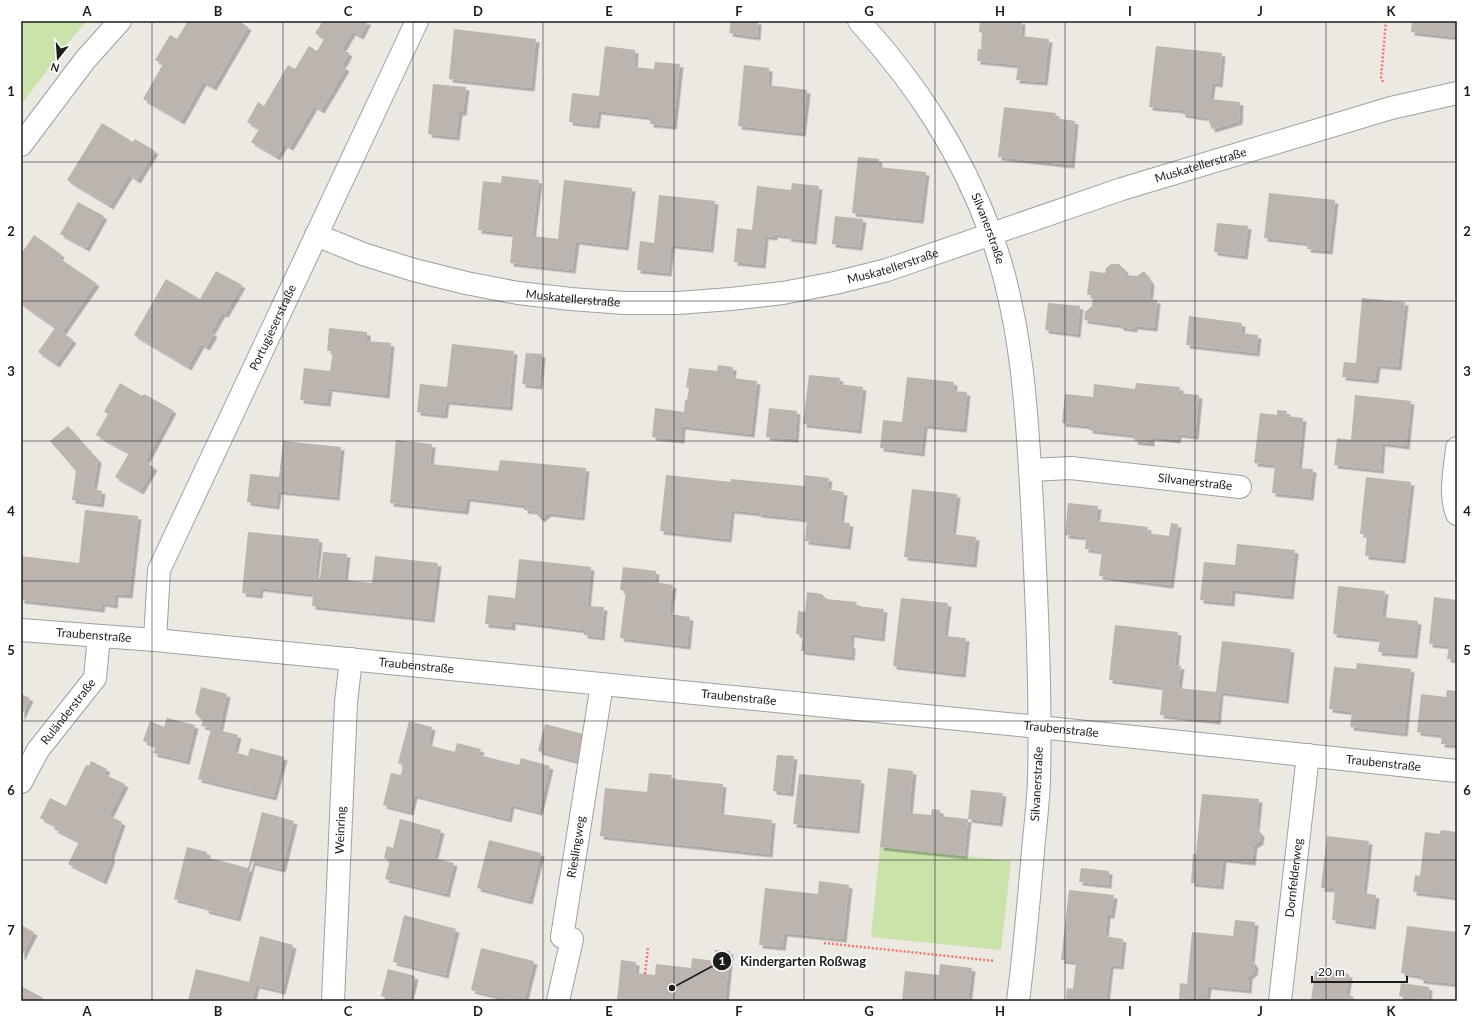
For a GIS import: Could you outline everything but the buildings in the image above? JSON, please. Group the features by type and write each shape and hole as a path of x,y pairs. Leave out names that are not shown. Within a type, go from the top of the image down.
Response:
{"street":[{"path":"21,145 85,60 120,21"},
{"name":"Portugieserstraße","path":"155,640 159,570 417,21"},
{"name":"Silvanerstraße","path":"859,21 887,52 913,86 936,120 957,157 991,235 1003,272 1013,312 1020,352 1030,470 1040,673 1039,783 1023,964 1018,1001"},
{"name":"Muskatellerstraße","path":"316,235 363,254 414,270 488,288 518,293 624,303 677,303 783,293 836,283 887,270 1122,190 1391,108 1457,93"},
{"path":"1457,448 1453,502 1457,514"},
{"name":"Silvanerstraße","path":"1030,470 1071,468 1240,487"},
{"name":"Traubenstraße","path":"21,630 155,640 351,659 1039,727 1457,771"},
{"name":"Ruländerstraße","path":"21,782 38,750 95,678 99,636"},
{"name":"Weinring","path":"333,1001 346,702 351,659"},
{"name":"Rieslingweg","path":"558,1001 572,939 562,937 602,684"},
{"name":"Dornfelderweg","path":"1280,1001 1308,755"}],"path":[{"path":"1386,21 1381,77 1391,108"},
{"path":"824,943 1023,964"},
{"path":"645,974 648,948"}],"green space":[{"path":"21,21 87,21 66,45 21,105"},
{"path":"880,847 1011,861 1001,950 871,937"}],"place":[{"name":"Kindergarten Roßwag","path":"672,988"}]}
